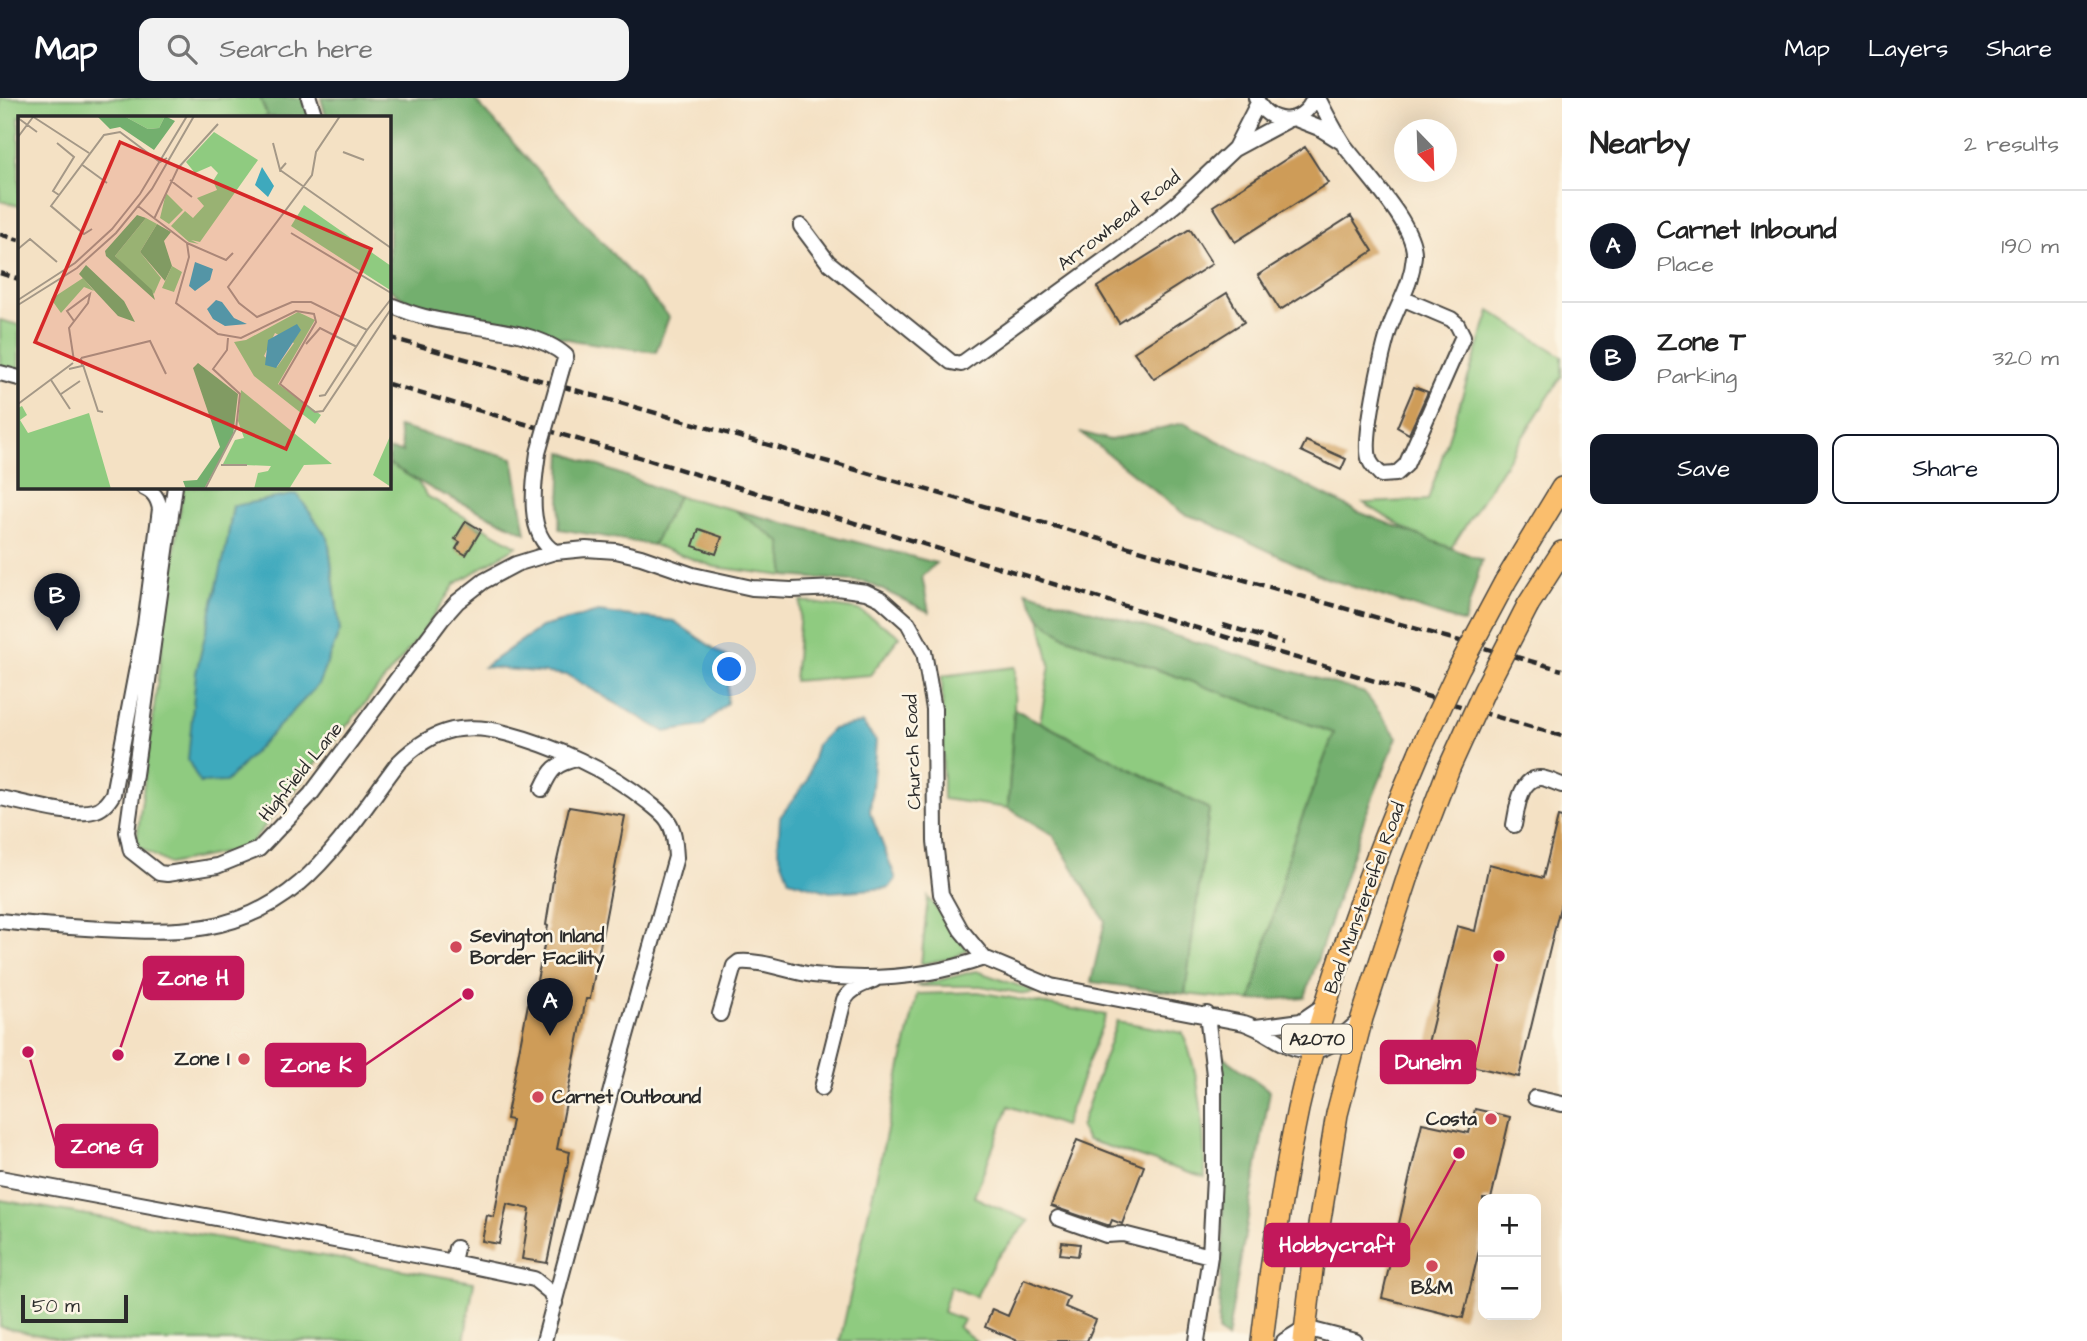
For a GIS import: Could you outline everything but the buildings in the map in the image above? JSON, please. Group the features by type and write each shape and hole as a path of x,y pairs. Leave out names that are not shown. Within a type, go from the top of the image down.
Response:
{"highway":[{"name":"Bad Munstereifel Road","path":"1262,1341 1274,1240 1313,1052 1376,856 1420,751 1459,668 1505,582 1562,488"},
{"name":"Bad Munstereifel Road","path":"1305,1334 1312,1269 1337,1114 1362,1018 1411,867 1449,768 1484,691 1528,605 1562,552"}],"street":[{"path":"309,98 315,116"},
{"path":"1291,120 1304,114 1316,98 1344,144 1401,219 1410,237 1414,253 1411,273 1404,299 1394,316 1385,343 1369,426 1368,458 1381,475 1396,474 1406,465 1462,336 1457,324 1451,319 1404,299"},
{"path":"1257,100 1266,114 1275,119 1291,120 1319,128 1344,144"},
{"name":"Arrowhead Road","path":"1234,149 1257,100"},
{"name":"Arrowhead Road","path":"801,226 828,261 951,362 961,364 1024,320 1176,204 1234,149 1291,120"},
{"path":"390,305 425,317 538,339 558,348 566,356 538,453 533,488 534,512 542,542 555,552"},
{"path":"0,373 18,378"},
{"path":"0,798 76,812 93,811 106,805 113,794 145,625 160,509 158,500 145,488"},
{"name":"Highfield Lane","path":"175,488 127,832 131,851 159,873 217,866 259,849 311,794 457,602 484,581 516,564 555,552"},
{"name":"Church Road","path":"555,552 586,549 616,551 703,578 752,588 854,590 874,596 893,608 918,638 927,665 934,709 935,841 941,894 961,930 984,958 1051,986 1207,1014 1256,1027 1291,1048 1313,1052"},
{"path":"0,921 165,932 202,929 260,909 299,884 329,853 411,750 431,737 452,730 476,728 504,732 577,759 630,788 668,820 675,838 676,857 544,1341"},
{"path":"542,789 550,771 563,762 577,759"},
{"path":"1514,825 1522,791 1527,784 1537,778 1562,785"},
{"path":"720,1014 731,973 739,962 813,975 878,978 945,970 984,958"},
{"path":"821,1088 844,1000 850,991 878,978"},
{"name":"Church Road","path":"1256,1027 1301,1021 1327,1003"},
{"path":"1197,1341 1210,1256 1214,1177 1214,1075 1207,1014"},
{"path":"1313,1052 1337,1042 1362,1018"},
{"path":"1535,1098 1562,1104"},
{"path":"0,1178 455,1255 534,1279 550,1292 555,1303"},
{"path":"1058,1218 1106,1234 1123,1234 1210,1256"},
{"path":"1284,1341 1305,1334 1355,1341"}],"green space":[{"path":"0,98 260,98 268,116 18,116 18,206 0,201"},
{"path":"260,98 306,98 311,116 268,116"},
{"path":"321,98 473,98 669,317 656,352 577,341 412,303 390,290 390,116 326,116"},
{"path":"1490,311 1562,356 1562,376 1451,548 1414,534 1364,503 1428,500"},
{"path":"0,320 18,325 18,371 0,366"},
{"path":"1183,423 1356,511 1482,560 1464,623 1326,578 1203,520 1184,514 1080,432 1110,440"},
{"path":"398,427 513,458 526,533 434,490 390,465 390,450 403,452"},
{"path":"562,452 678,496 653,545 559,529"},
{"path":"390,465 417,481 427,496 517,546 455,584 420,636 247,848 169,864 136,845 183,488 390,488","holes":["233,506 328,538 340,630 318,684 226,548","466,521 481,529 466,554 456,549 460,542 455,539"]},
{"path":"678,496 735,510 781,542 785,576 715,567 653,545"},
{"path":"735,510 936,563 922,576 929,612 866,582 785,576 781,542"},
{"path":"1026,591 1365,693 1397,737 1365,817 1305,997 1251,1001 1291,847 1334,733 1064,636 1040,618"},
{"path":"801,601 859,610 900,636 870,675 794,681"},
{"path":"1040,618 1064,636 1334,733 1291,847 1251,1001 1185,994 1209,809 1040,722 1050,665"},
{"path":"1015,667 1008,808 943,799 942,676"},
{"path":"1014,709 1209,809 1185,994 1091,982 1105,921 1053,835 1008,808"},
{"path":"928,897 968,950 953,958 921,964"},
{"path":"976,971 1037,992 1025,994 981,986 916,986"},
{"path":"978,992 1106,1015 1064,1126 1009,1106 974,1197 1029,1221 995,1260 976,1297 950,1286 943,1312 964,1320 958,1327 976,1341 840,1341 917,994"},
{"path":"1117,1021 1183,1033 1198,1087 1203,1122 1205,1178 1087,1140 1080,1128"},
{"path":"1221,1055 1270,1091 1227,1339 1218,1331 1223,1243"},
{"path":"0,1200 474,1282 464,1341 67,1341 0,1327"}],"water":[{"path":"297,494 328,538 340,630 318,685 226,782 200,783 188,760 196,673 226,548 233,506"},
{"path":"598,612 674,621 729,659 727,703 703,726 665,732 567,675 484,667 541,627"},
{"path":"862,723 876,741 870,812 896,879 889,888 830,892 789,880 778,851 780,817 807,781 817,744 832,729"}],"railway":[{"path":"0,234 18,240"},
{"path":"0,273 18,279"},
{"path":"390,338 1562,670"},
{"path":"390,385 656,462 1249,644 1562,736"},
{"path":"1223,625 1284,643"}],"place":[{"name":"Zone T","path":"57,631"},
{"name":"Sevington Inland Border Facility","path":"456,947"},
{"name":"Dunelm","path":"1499,956"},
{"name":"Zone K","path":"468,994"},
{"name":"Carnet Inbound","path":"550,1036"},
{"name":"Zone G","path":"28,1052"},
{"name":"Zone H","path":"118,1055"},
{"name":"Zone I","path":"244,1059"},
{"name":"Carnet Outbound","path":"538,1097"},
{"name":"Costa","path":"1491,1119"},
{"name":"Hobbycraft","path":"1459,1153"},
{"name":"B&M","path":"1432,1266"}]}
